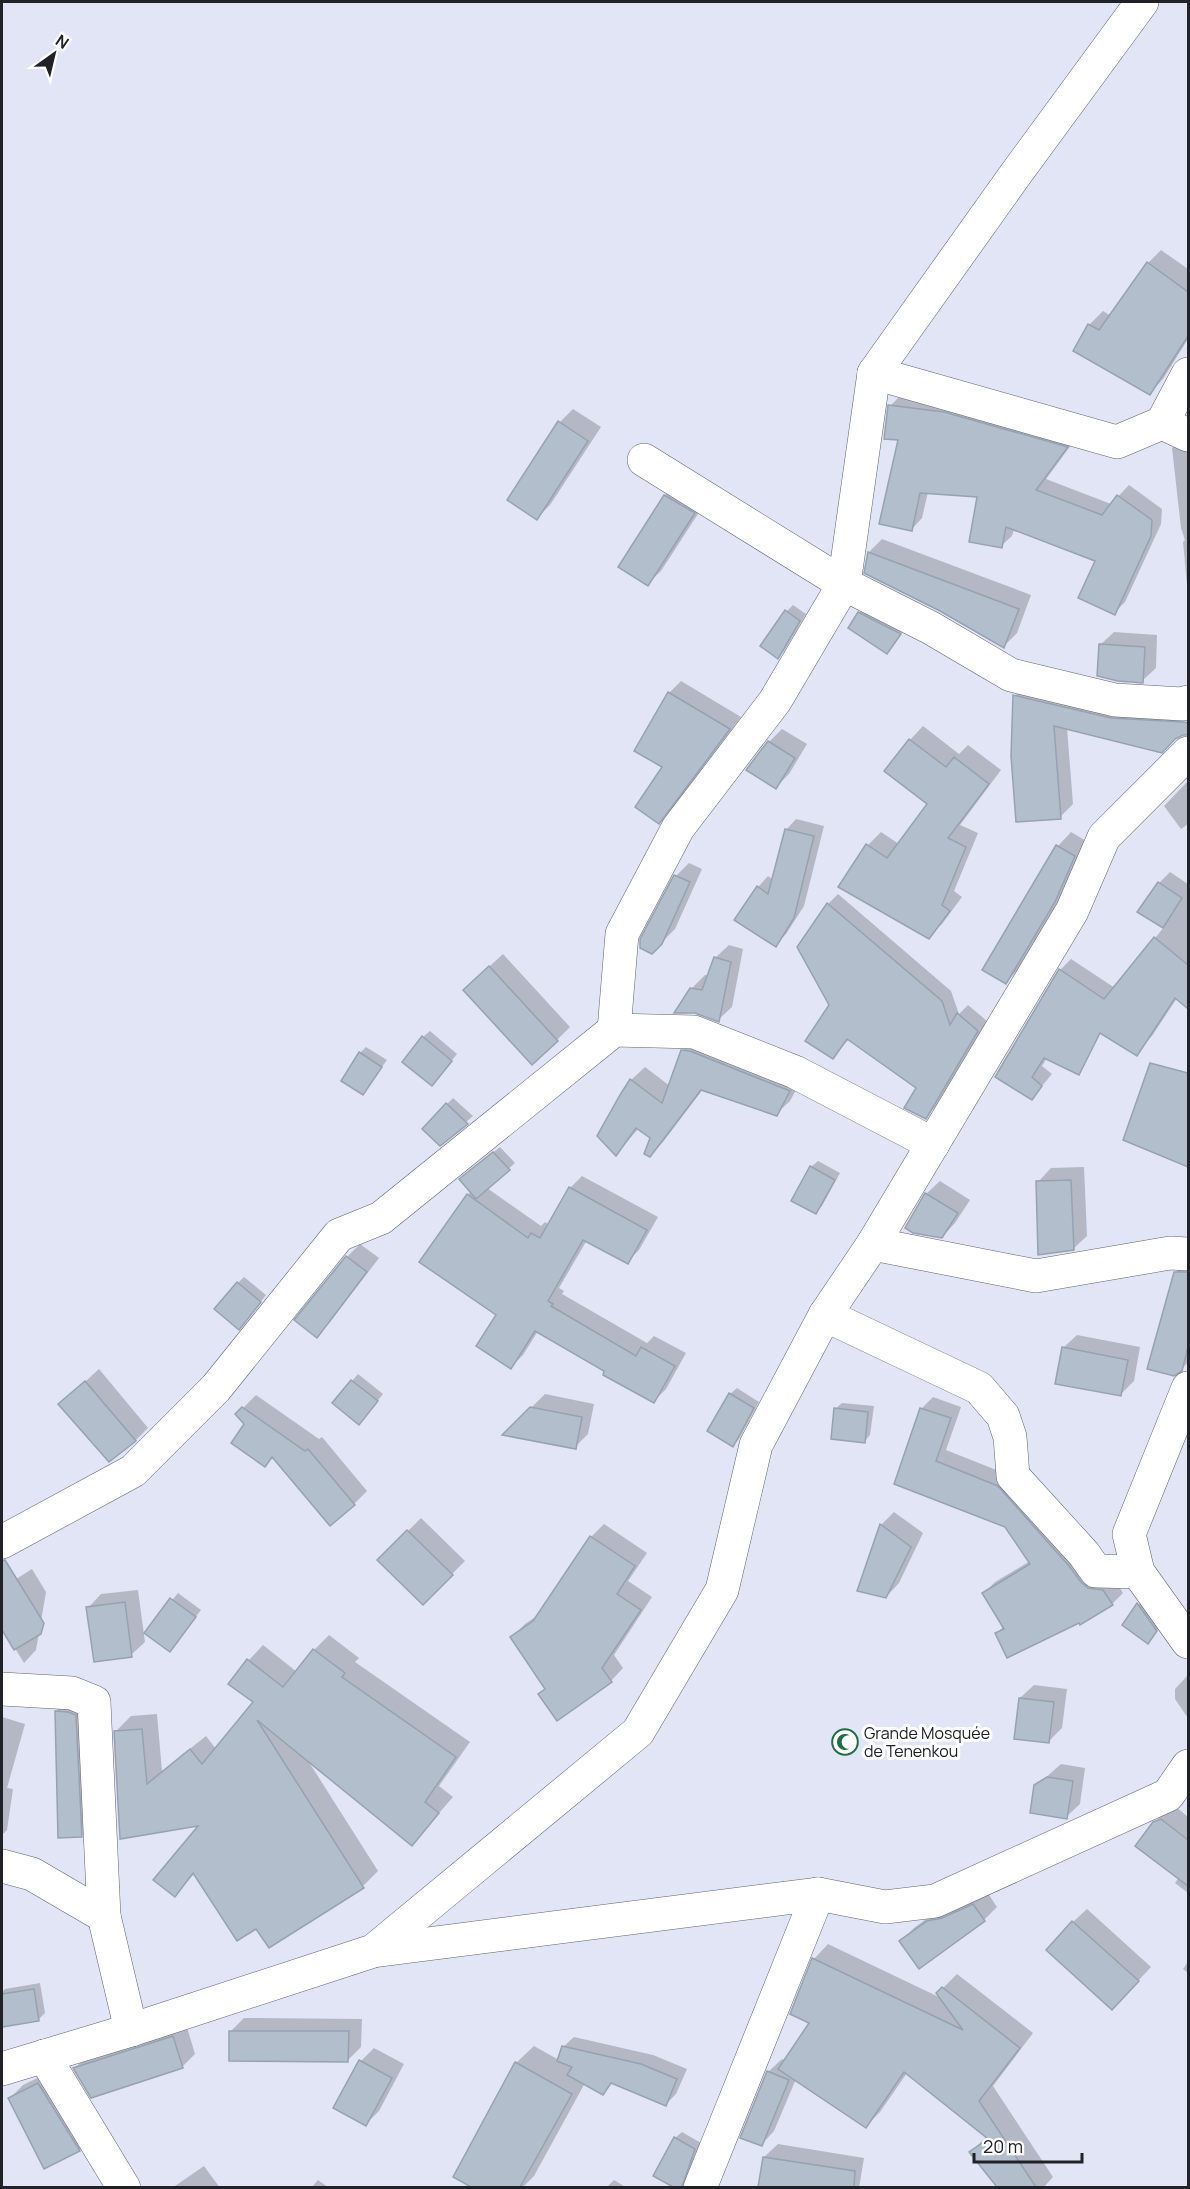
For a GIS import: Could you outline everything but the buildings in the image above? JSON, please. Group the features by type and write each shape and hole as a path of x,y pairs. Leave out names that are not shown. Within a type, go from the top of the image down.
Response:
{"street":[{"path":"614,1030 622,934 678,828 775,700 844,584 874,373 1142,2"},
{"path":"874,373 1117,442 1175,429 1188,374"},
{"path":"644,460 844,584 931,627 1011,675 1115,700 1182,704 1188,702"},
{"path":"373,1951 638,1732 722,1590 756,1445 825,1315 873,1244 1072,911 1104,837 1188,753"},
{"path":"2,1542 134,1471 216,1388 339,1235 381,1218 614,1030 694,1032 795,1072 933,1144"},
{"path":"873,1244 1036,1276 1170,1253 1188,1254"},
{"path":"825,1315 979,1388 1003,1416 1010,1437 1013,1476 1084,1554 1096,1571 1138,1572"},
{"path":"1184,1628 1138,1572 1129,1534 1188,1388"},
{"path":"2,1689 72,1693 94,1702 104,1916 131,2030"},
{"path":"2,2069 131,2030 373,1951 818,1894 885,1907 935,1901 1178,1802 1188,1766"},
{"path":"2,1866 32,1874 104,1916"},
{"path":"700,2187 818,1894"},
{"path":"44,2056 124,2187"}],"place":[{"name":"Grande Mosquée de Tenenkou","path":"845,1742"}]}
